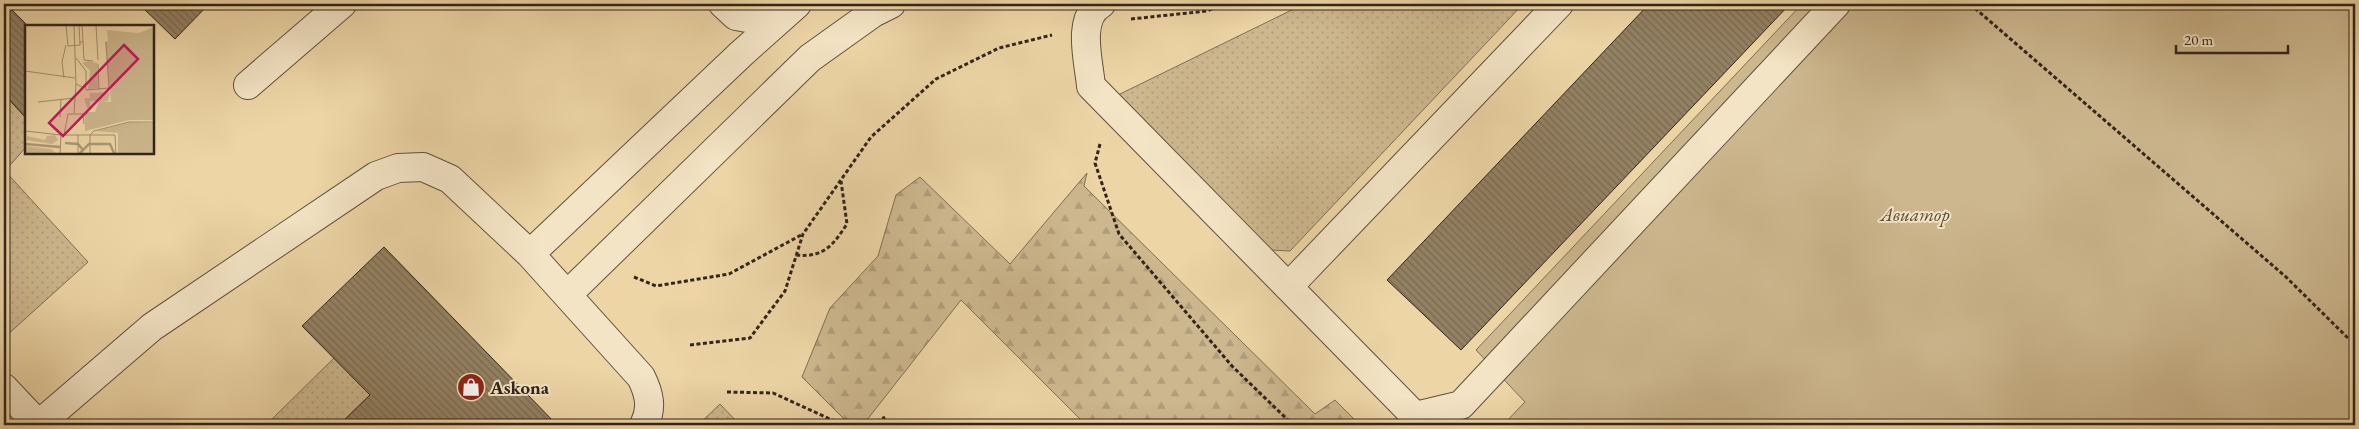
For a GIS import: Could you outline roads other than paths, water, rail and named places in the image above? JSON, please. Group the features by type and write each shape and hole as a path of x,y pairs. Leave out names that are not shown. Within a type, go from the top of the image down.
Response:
{"street":[{"path":"248,85 342,4"},
{"path":"723,4 736,16 776,23"},
{"path":"530,254 797,4"},
{"path":"568,294 810,58 873,13 891,4"},
{"path":"1102,4 1094,8 1086,26 1090,86 1415,416 1461,405 1836,4"},
{"path":"1288,287 1559,4"},
{"path":"4,388 38,425 152,327 376,176 398,168 423,167 450,179 530,254 641,377 650,395 648,417 644,425"}],"place":[{"name":"Askona","path":"471,387"}],"park label":[{"name":"Авиатор","path":"1915,214"}]}
